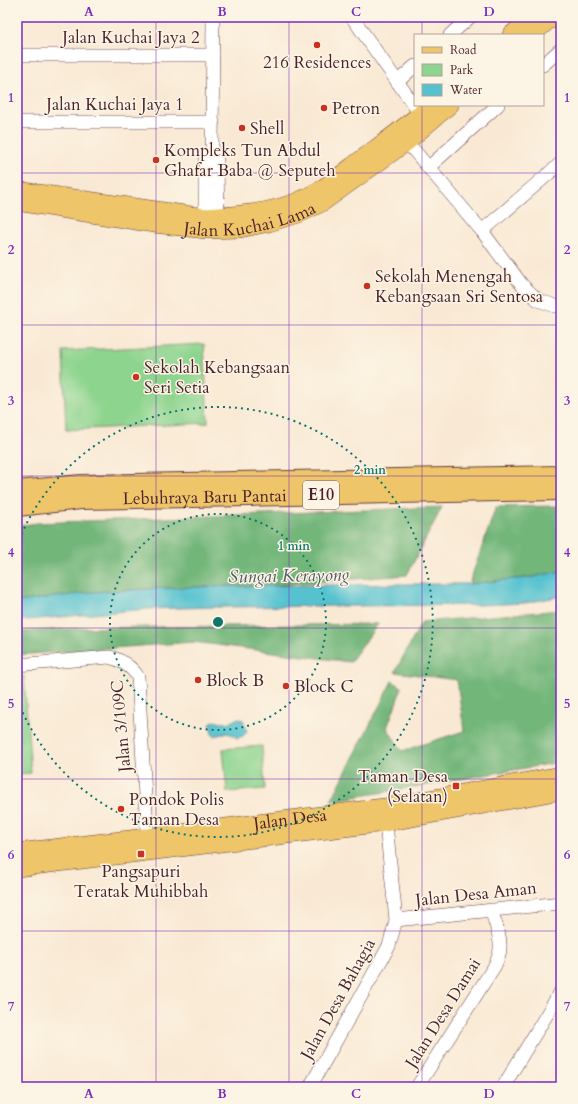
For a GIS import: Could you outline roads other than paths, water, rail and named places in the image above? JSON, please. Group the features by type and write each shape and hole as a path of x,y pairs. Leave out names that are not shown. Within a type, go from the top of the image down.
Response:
{"highway":[{"name":"Lebuhraya Baru Pantai","path":"17,491 81,484 561,476"},
{"name":"Lebuhraya Baru Pantai","path":"17,506 81,499 561,490"}],"main road":[{"path":"512,34 531,17"},
{"path":"533,34 553,19"},
{"name":"Jalan Kuchai Lama","path":"17,202 154,224 212,223 246,213 273,209 298,201 321,189 448,106"},
{"name":"Jalan Kuchai Lama","path":"402,136 425,110"},
{"name":"Jalan Kuchai Lama","path":"17,190 212,223"},
{"name":"Jalan Desa","path":"384,815 561,775"},
{"name":"Jalan Desa","path":"17,868 148,844 384,815 561,791"},
{"name":"Jalan Desa","path":"17,852 148,844"}],"street":[{"path":"212,223 217,160 216,154 212,150 213,17"},
{"path":"352,17 397,82 414,99"},
{"path":"451,34 470,17"},
{"path":"544,64 561,49"},
{"name":"Jalan Kuchai Jaya 2","path":"17,55 213,55"},
{"path":"397,82 414,67"},
{"path":"428,167 497,106"},
{"name":"Jalan Kuchai Jaya 1","path":"17,122 212,122"},
{"path":"402,136 482,230 522,285 538,300 555,306 561,306"},
{"path":"482,230 561,163"},
{"name":"Jalan 3/109C","path":"17,665 109,657 115,658 134,670 138,677 148,844"},
{"name":"Jalan Desa Bahagia","path":"310,1087 389,946 396,920 384,815"},
{"name":"Jalan Desa Aman","path":"396,920 561,903"},
{"name":"Jalan Desa Damai","path":"417,1087 494,967 499,956 500,948 492,910"},
{"path":"503,1087 561,990"}],"water":[{"path":"561,571 561,596 526,603 481,605 146,609 17,621 17,602 93,592 189,587 469,584 533,577"},
{"path":"239,718 243,720 247,732 243,736 237,738 228,733 214,736 212,734 210,724 213,721 226,723"}],"place":[{"name":"216 Residences","path":"317,45"},
{"name":"Petron","path":"324,108"},
{"name":"Shell","path":"242,128"},
{"name":"Kompleks Tun Abdul Ghafar Baba @ Seputeh","path":"156,160"},
{"name":"Sekolah Menengah Kebangsaan Sri Sentosa","path":"367,286"},
{"name":"Sekolah Kebangsaan Seri Setia","path":"136,377"},
{"name":"Block B","path":"198,680"},
{"name":"Block C","path":"286,686"},
{"name":"Taman Desa (Selatan)","path":"456,786"},
{"name":"Pondok Polis Taman Desa","path":"121,809"},
{"name":"Pangsapuri Teratak Muhibbah","path":"141,854"}],"water label":[{"name":"Sungai Kerayong","path":"289,576"}]}
